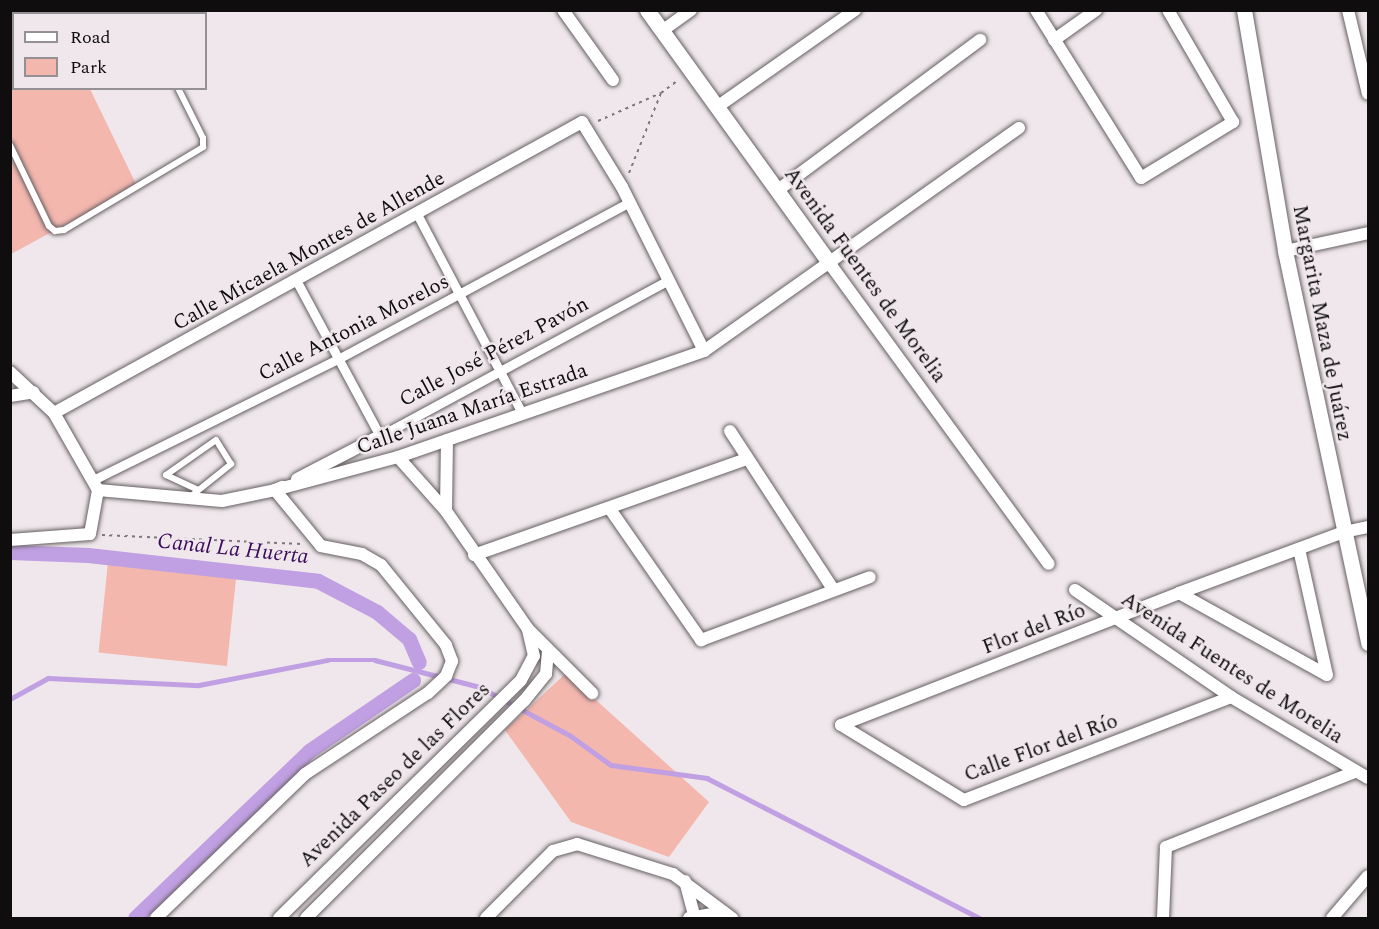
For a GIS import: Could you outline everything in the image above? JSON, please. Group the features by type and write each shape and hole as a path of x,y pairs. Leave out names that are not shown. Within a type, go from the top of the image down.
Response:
{"street":[{"path":"563,10 613,80"},
{"name":"Avenida Fuentes de Morelia","path":"647,10 1049,564"},
{"path":"662,31 691,10"},
{"path":"717,107 855,10"},
{"path":"1036,10 1141,178 1233,122 1168,10"},
{"path":"1054,40 1096,10"},
{"name":"Margarita Maza de Juárez","path":"1244,10 1285,251 1368,643"},
{"path":"1348,10 1368,94"},
{"path":"778,190 980,40"},
{"path":"585,124 622,187 704,351"},
{"name":"Calle Micaela Montes de Allende","path":"54,413 585,124"},
{"name":"Calle Juana María Estrada","path":"95,485 188,499 222,501 276,490 398,458 704,351 1019,128"},
{"name":"Calle Antonia Morelos","path":"95,485 338,359 629,202"},
{"path":"417,214 522,413"},
{"path":"1285,251 1368,233"},
{"path":"296,280 380,436"},
{"name":"Calle José Pérez Pavón","path":"276,490 667,281"},
{"path":"10,372 54,413 95,485 90,534 10,540"},
{"path":"10,396 34,392"},
{"path":"730,431 832,590"},
{"path":"446,511 447,440"},
{"path":"398,458 446,511 474,555 528,629 548,652 592,693"},
{"path":"474,555 747,459"},
{"path":"156,918 305,774 436,685 446,676 452,661 446,645 381,565 362,554 321,546 276,490"},
{"path":"610,509 701,639 870,576"},
{"name":"Flor del Río","path":"841,725 1179,593 1344,532 1368,527"},
{"path":"1179,593 1326,675 1299,549"},
{"name":"Avenida Fuentes de Morelia","path":"1075,590 1231,697 1354,772 1368,778"},
{"name":"Avenida Paseo de las Flores","path":"279,918 521,680 534,656 528,629"},
{"name":"Avenida Paseo de las Flores","path":"306,918 514,711 546,674 548,652"},
{"path":"505,696 514,711"},
{"name":"Calle Flor del Río","path":"841,725 964,800 1231,697"},
{"path":"1163,918 1166,847 1354,772"},
{"path":"486,918 553,850 577,844 686,881 726,916"},
{"path":"1332,918 1368,876"},
{"path":"686,881 692,917 726,916"}],"lane":[{"path":"10,145 49,226 55,231 64,230 203,147 203,138 179,90"},
{"path":"188,499 231,464 216,440 166,475 198,490"}],"path":[{"path":"585,124 662,93 689,69"},
{"path":"622,187 662,93"},
{"path":"90,534 321,546"}],"green space":[{"path":"11,11 32,12 12,12 12,90 90,90 137,186 11,254"},
{"path":"109,553 237,566 227,666 99,652"},
{"path":"566,673 709,802 669,857 571,822 505,730"}],"waterway":[{"name":"Canal La Huerta","path":"10,552 88,555 318,581 377,612 409,639 419,662"},
{"path":"10,699 48,678 199,685 328,660 375,660 480,687 571,736 611,765 707,778 979,918"},
{"name":"Canal La Huerta","path":"135,918 309,751 413,680"}]}
